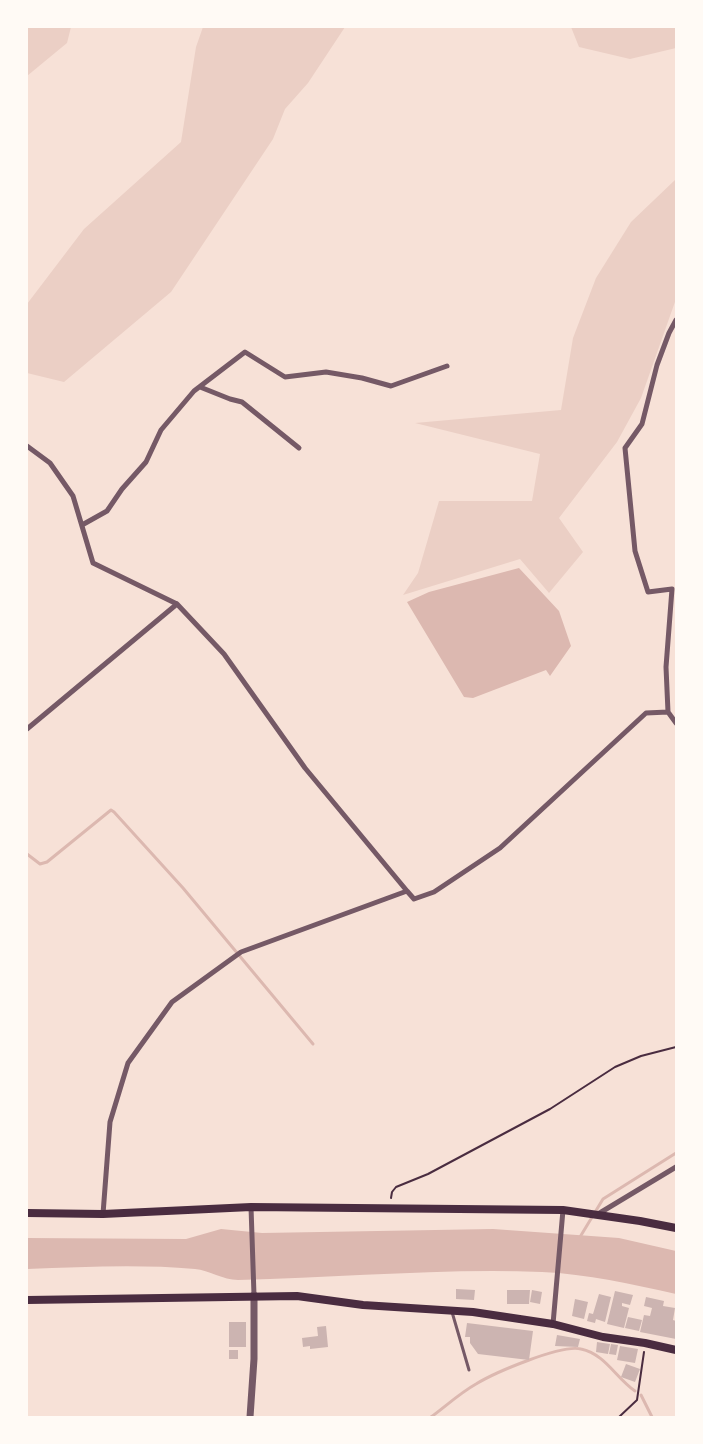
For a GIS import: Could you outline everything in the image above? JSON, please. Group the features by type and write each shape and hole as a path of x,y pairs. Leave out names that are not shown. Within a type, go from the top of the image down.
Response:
{"main road":[{"path":"27,1213 103,1214 251,1207 563,1210 676,1228"},
{"path":"27,1300 297,1296 363,1305 472,1312 553,1324 603,1337 676,1350"}],"street":[{"path":"676,320 657,365 642,424 625,448 635,551 648,592 672,589 666,667 668,712 676,723"},
{"path":"82,525 107,511 122,489 146,462 161,430 200,387 245,352 285,377 326,372 391,386 447,366"},
{"path":"200,387 242,402 299,448"},
{"path":"27,446 50,463 73,496 93,563 177,604 224,654 305,768 414,899 434,892 500,848 646,713 668,712"},
{"path":"27,729 177,604"},
{"path":"103,1214 110,1122 128,1063 172,1002 241,952 407,891"},
{"path":"597,1215 676,1167"},
{"path":"250,1417 254,1359 251,1207"},
{"path":"553,1324 563,1210"}],"lane":[{"path":"451,1310 469,1370"}],"path":[{"path":"390,1208 392,1191 396,1187 428,1174 550,1109 615,1067 641,1056 676,1047"},
{"path":"620,1417 637,1400 645,1343"}],"shaded area":[{"path":"27,27 71,27 67,43 27,76"},
{"path":"203,27 345,27 308,83 285,109 273,139 171,292 64,382 27,373 27,304 84,229 181,142 196,47"},
{"path":"571,27 676,27 676,48 630,59 579,47"},
{"path":"676,179 676,299 641,398 617,442 559,518 583,552 549,593 520,559 403,595 418,573 439,501 532,501 540,454 415,423 561,410 573,338 596,278 631,222"},
{"path":"519,568 559,611 571,646 550,676 546,670 473,698 464,697 407,602 429,592"},
{"path":"221,1229 262,1233 493,1229 619,1238 676,1251 676,1294 593,1277 542,1272 428,1272 238,1280 200,1270 174,1267 111,1266 27,1269 27,1238 186,1239"}],"building":[{"path":"456,1289 475,1290 474,1300 456,1299"},
{"path":"507,1290 530,1290 529,1304 507,1304"},
{"path":"532,1290 542,1292 540,1304 530,1302"},
{"path":"615,1291 633,1295 630,1305 622,1303 622,1306 629,1308 624,1328 607,1324"},
{"path":"599,1294 611,1297 605,1322 596,1319 595,1323 587,1321 589,1313 593,1314"},
{"path":"646,1297 664,1301 663,1306 675,1308 673,1320 676,1321 676,1339 640,1332 644,1315 650,1316 652,1308 644,1306"},
{"path":"575,1299 588,1302 584,1319 572,1316"},
{"path":"628,1317 642,1320 639,1331 625,1328"},
{"path":"229,1322 246,1322 246,1347 229,1347"},
{"path":"467,1323 533,1331 529,1360 478,1354 470,1343 470,1337 465,1337"},
{"path":"326,1326 328,1347 310,1349 310,1346 303,1347 302,1338 318,1336 317,1327"},
{"path":"557,1335 580,1339 578,1347 555,1346"},
{"path":"597,1342 610,1344 608,1354 596,1352"},
{"path":"611,1344 618,1345 616,1355 609,1354"},
{"path":"620,1346 638,1349 635,1363 617,1360"},
{"path":"229,1350 238,1350 238,1359 229,1359"},
{"path":"626,1364 640,1369 635,1382 621,1377"}],"waterway":[{"path":"27,854 40,864 47,862 111,810 183,888 313,1044"},
{"path":"580,1237 603,1199 676,1153"},
{"path":"431,1417 464,1391 485,1379 528,1360 571,1349 581,1349 597,1356 635,1391"},
{"path":"641,1395 652,1417"}]}
